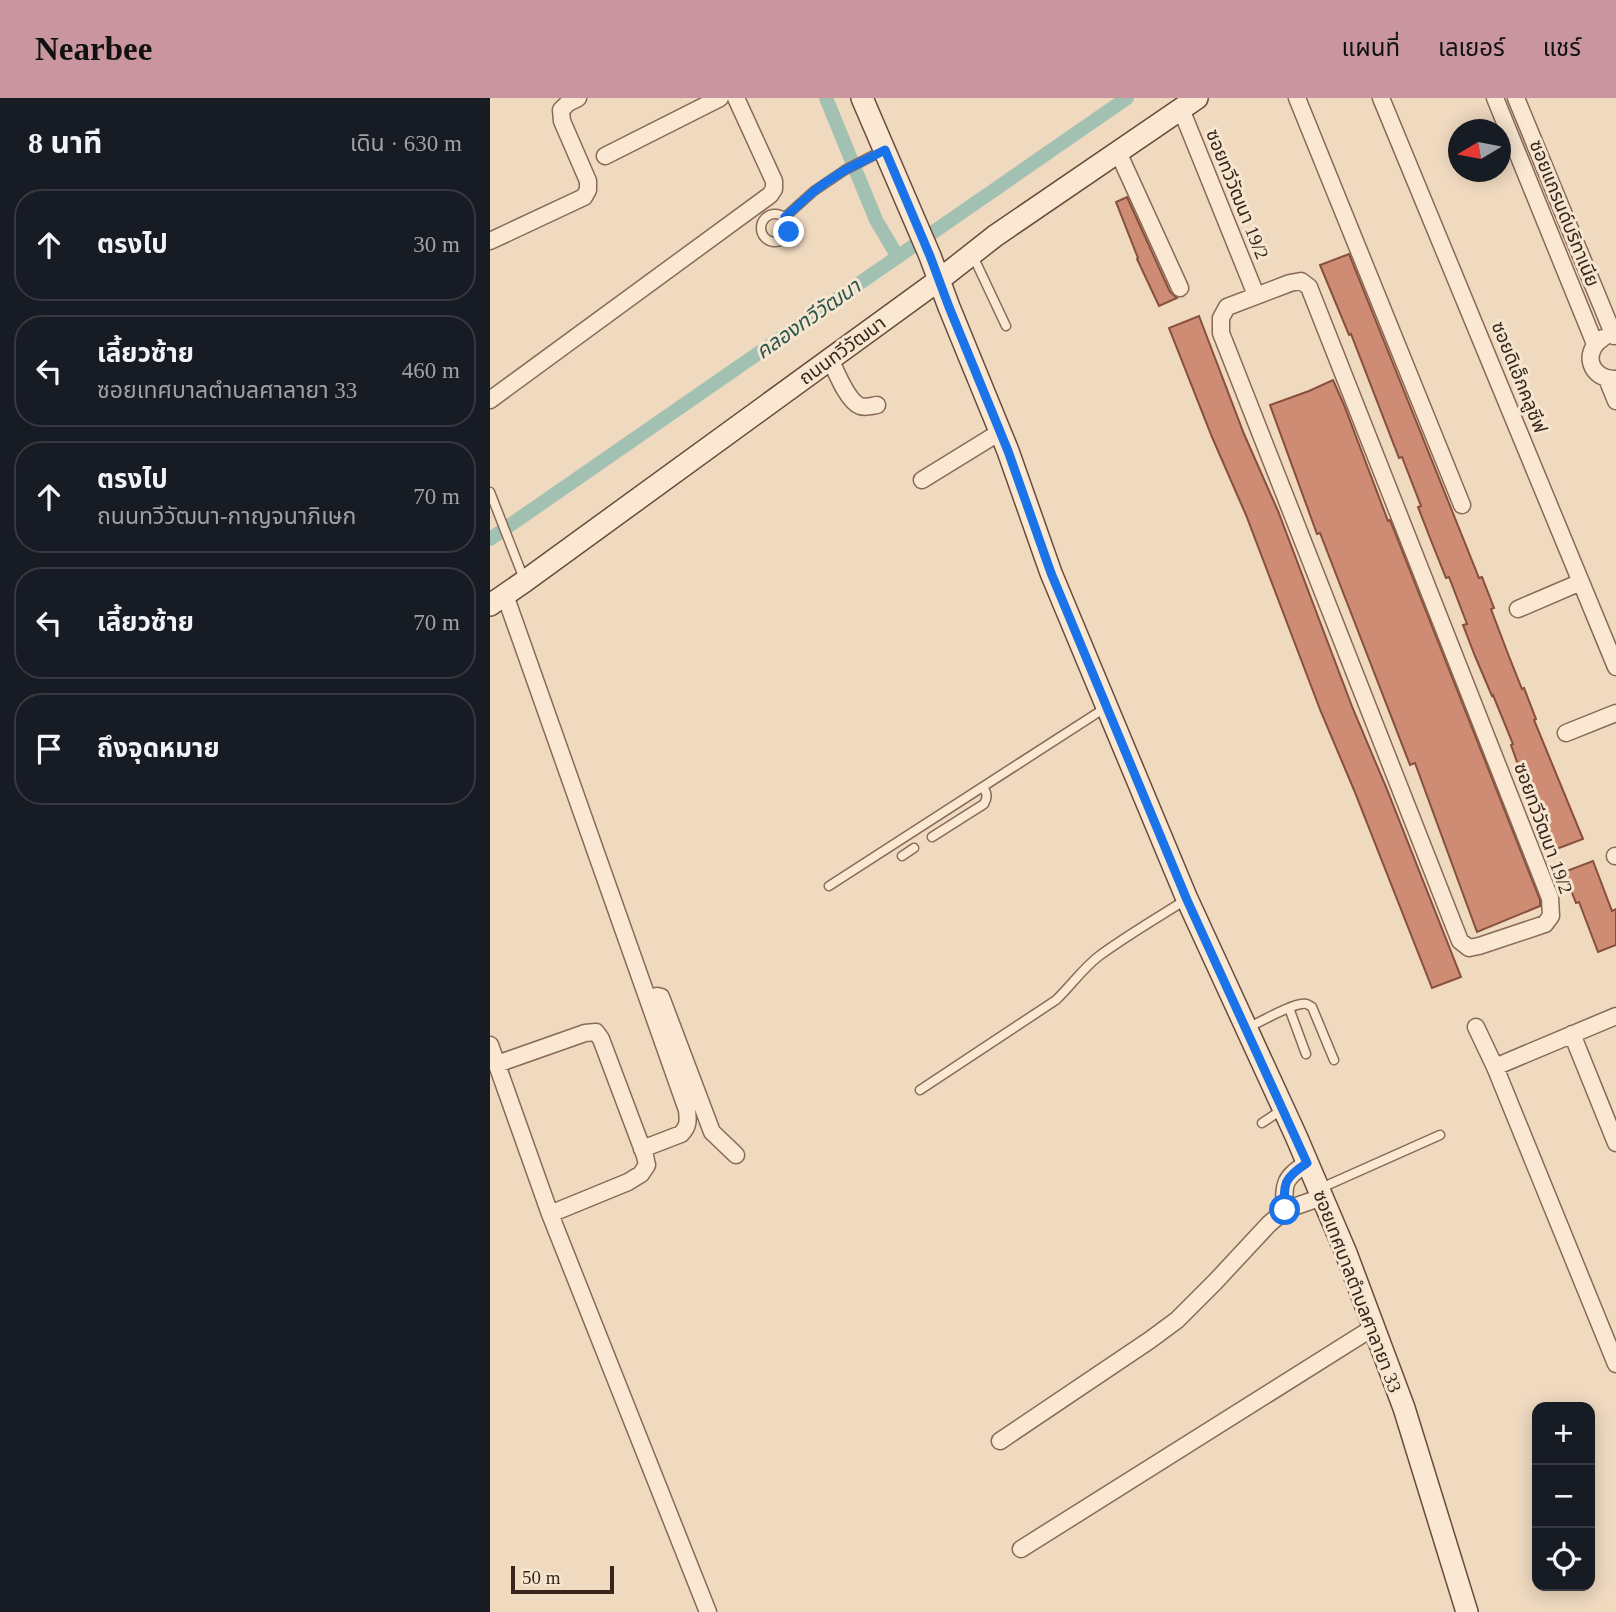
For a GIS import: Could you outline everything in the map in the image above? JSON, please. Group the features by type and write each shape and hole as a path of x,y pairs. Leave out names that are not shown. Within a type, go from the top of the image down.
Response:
{"street":[{"path":"490,241 584,197 588,190 588,181 562,121 561,110 578,98"},
{"path":"605,156 720,98"},
{"path":"490,400 770,195 774,181 736,98"},
{"name":"ซอยเทศบาลตำบลศาลายา 33","path":"862,98 876,155 908,204 930,256 1000,432 1051,573 1187,900 1346,1252 1404,1408 1467,1612"},
{"path":"1297,98 1462,505"},
{"name":"ซอยแกรนด์บริทาเนีย","path":"1495,98 1595,344"},
{"name":"ซอยแกรนด์บริทาเนีย","path":"1516,98 1615,337 1607,337 1595,344 1591,350 1591,365 1600,376 1611,379 1616,401"},
{"name":"ซอยดิเอ็กคลูซีฟ","path":"1384,100 1616,667"},
{"name":"ถนนทวีวัฒนา","path":"497,600 939,280 995,236 1189,104"},
{"name":"ซอยทวีวัฒนา 19/2","path":"1189,104 1256,295"},
{"path":"1118,152 1180,288"},
{"name":"ซอยทวีวัฒนา 19/2","path":"1301,281 1309,287 1550,898 1551,916 1545,924 1479,946 1469,948 1460,942 1221,333 1221,318 1227,307 1256,295 1301,281"},
{"path":"830,359 851,398 858,405 877,405"},
{"path":"922,480 1000,432"},
{"path":"1518,609 1581,582"},
{"path":"497,600 648,998 687,1110 688,1122 681,1134 642,1149"},
{"path":"1566,733 1616,713"},
{"path":"648,998 661,997 712,1132 736,1156"},
{"path":"1495,1067 1616,1016"},
{"path":"1476,1027 1495,1067 1616,1364"},
{"path":"497,1064 596,1031 642,1149 647,1165 641,1174 550,1214"},
{"path":"1572,1034 1616,1143"},
{"path":"490,1045 550,1214 708,1612"},
{"path":"1285,1210 1285,1184 1290,1174 1307,1163"},
{"path":"1000,1441 1177,1320 1269,1224 1285,1210 1320,1193"},
{"path":"1021,1549 1374,1327"}],"lane":[{"path":"785,217 814,191 845,170 876,155"},
{"path":"972,253 1006,326"},
{"path":"491,494 525,581"},
{"path":"829,886 1108,707"},
{"path":"932,837 984,804 987,794 983,787"},
{"path":"902,856 914,848"},
{"path":"920,1090 1056,1000 1098,957 1187,900"},
{"path":"1246,1028 1289,1008 1307,1004 1312,1007 1334,1060"},
{"path":"1289,1008 1306,1054"},
{"path":"1262,1123 1283,1109"},
{"path":"1320,1193 1440,1135"}],"building":[{"path":"1127,197 1170,292 1177,298 1159,306 1137,259 1116,202"},
{"path":"1349,254 1479,578 1482,577 1508,654 1583,839 1554,850 1463,625 1467,624 1430,538 1402,457 1399,458 1351,334 1349,335 1320,265"},
{"path":"1199,316 1461,977 1432,988 1321,712 1246,515 1169,328"},
{"path":"1333,380 1540,900 1540,906 1477,932 1415,763 1410,765 1320,533 1317,534 1270,405"},
{"path":"1593,861 1612,911 1616,909 1616,945 1598,952 1564,872"}],"waterway":[{"path":"826,98 876,220 898,257"},
{"name":"คลองทวีวัฒนา","path":"490,539 1127,98"}],"route":[{"path":"789,232 785,217 814,191 845,170 885,150 1008,451 1051,573 1187,900 1307,1163 1290,1174 1285,1184 1285,1210"}]}
